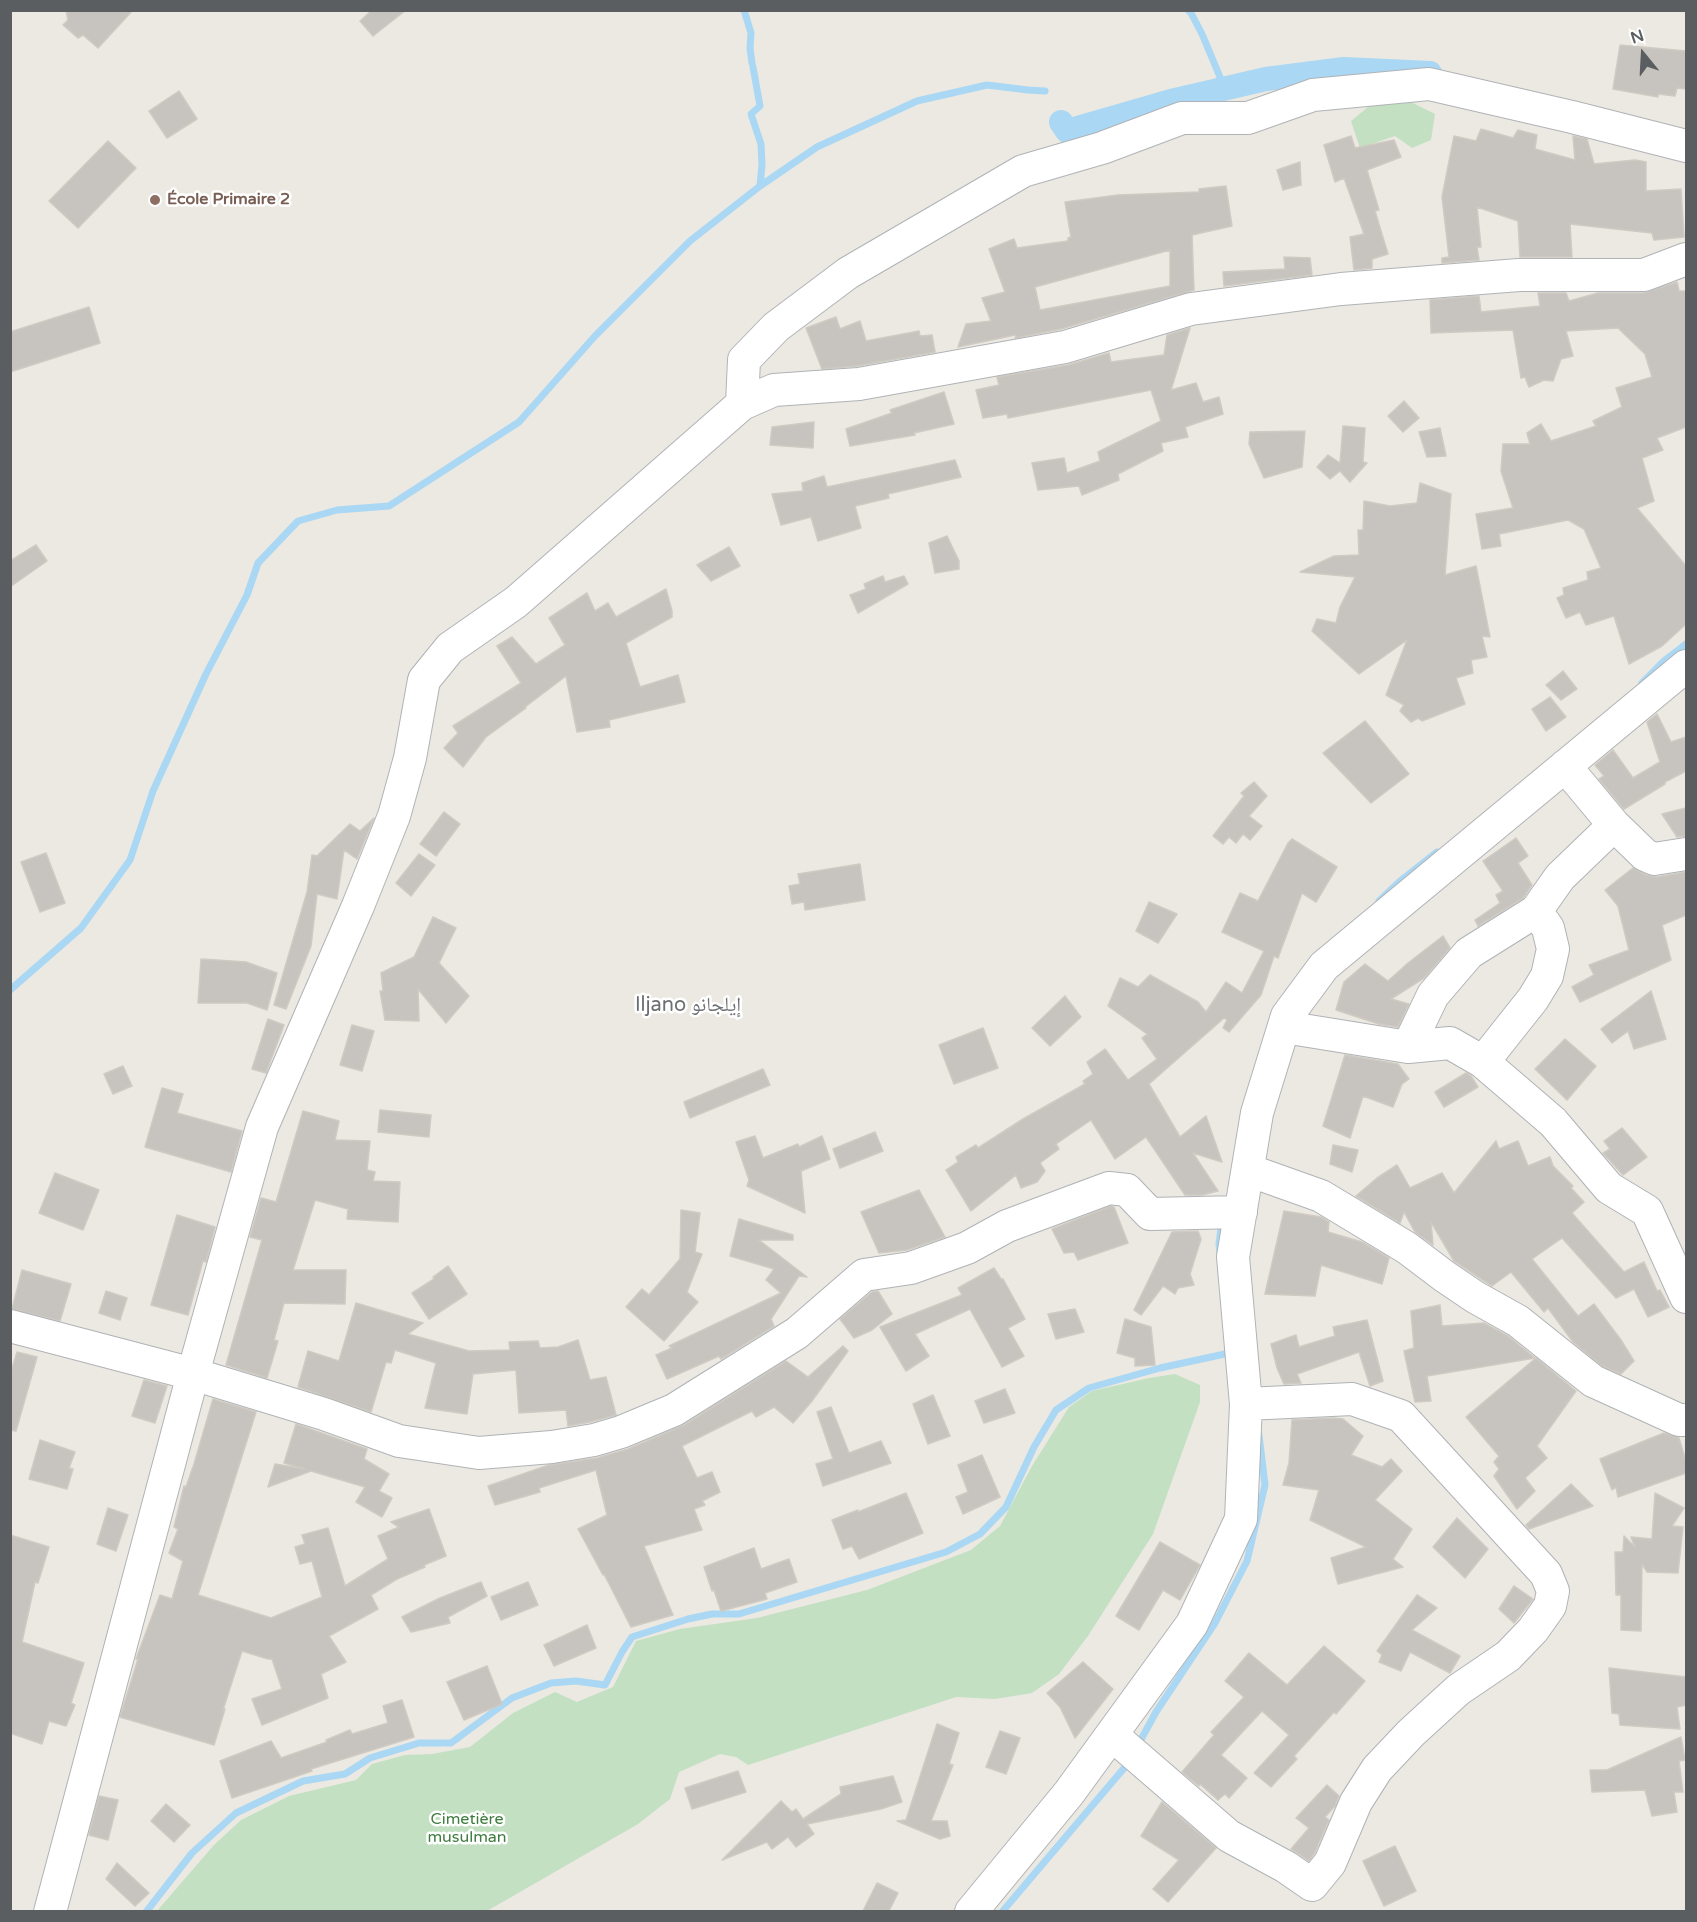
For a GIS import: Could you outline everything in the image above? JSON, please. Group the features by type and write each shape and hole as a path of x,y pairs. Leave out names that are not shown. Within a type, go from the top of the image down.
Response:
{"street":[{"path":"742,404 744,360 776,327 848,273 1023,171 1102,148 1182,118 1248,118 1313,95 1429,84 1572,117 1686,147"},
{"path":"50,1911 262,1127 358,906 394,816 410,758 424,680 450,648 516,602 742,404 774,390 859,384 1065,347 1191,309 1341,289 1519,275 1644,274 1686,259"},
{"path":"971,1911 1069,1793 1192,1624 1241,1519 1246,1404 1233,1257 1257,1113 1287,1016 1324,966 1686,666"},
{"path":"1565,766 1614,825 1645,855 1654,859 1686,854"},
{"path":"1408,1047 1433,995 1469,953 1536,911 1560,877 1614,825"},
{"path":"1483,1062 1533,999 1547,976 1553,949 1548,928 1536,911"},
{"path":"1284,1027 1408,1047 1450,1043 1483,1062 1553,1122 1609,1188 1647,1211 1686,1298"},
{"path":"1248,1170 1321,1196 1407,1248 1475,1297 1518,1322 1593,1381 1679,1420 1686,1420"},
{"path":"10,1326 194,1374 324,1414 399,1441 479,1453 562,1446 621,1432 674,1410 797,1333 864,1275 911,1268 967,1248 1007,1226 1109,1188 1127,1190 1149,1214 1241,1212"},
{"path":"1112,1735 1229,1836 1286,1867 1312,1885 1330,1863 1356,1802 1377,1769 1411,1733 1458,1690 1508,1656 1533,1630 1550,1606 1553,1591 1546,1574 1401,1416 1352,1399 1246,1404"}],"green space":[{"path":"1374,102 1411,102 1435,114 1431,140 1412,148 1395,136 1360,148 1351,121"},
{"name":"Cimetière musulman","path":"1175,1374 1200,1385 1200,1402 1153,1534 1088,1636 1059,1674 1032,1693 995,1699 956,1697 748,1765 736,1757 720,1754 679,1772 670,1799 638,1824 487,1911 157,1911 214,1845 241,1820 289,1796 356,1780 372,1764 405,1755 432,1754 470,1747 513,1713 555,1692 577,1702 613,1687 636,1641 680,1629 757,1618 867,1590 971,1550 1000,1526 1032,1466 1069,1407 1092,1391"}],"building":[{"path":"66,10 133,10 98,48 83,35 78,38 63,25 68,20"},
{"path":"372,10 406,10 373,36 360,21"},
{"path":"1620,45 1686,51 1686,89 1677,88 1675,96 1658,94 1658,97 1613,89"},
{"path":"179,91 197,119 167,138 149,111"},
{"path":"1481,129 1513,138 1518,130 1537,135 1535,149 1575,160 1573,136 1587,139 1594,164 1635,160 1646,162 1646,191 1681,189 1684,237 1654,240 1652,233 1570,224 1572,257 1520,257 1518,221 1477,207 1481,247 1477,247 1479,260 1442,263 1442,258 1449,257 1442,197 1454,136 1476,141"},
{"path":"1351,136 1355,148 1394,140 1401,157 1367,170 1379,210 1375,211 1388,254 1372,259 1372,268 1354,270 1350,237 1364,234 1344,178 1335,182 1324,145"},
{"path":"108,141 136,168 78,228 49,201"},
{"path":"1300,162 1301,185 1283,190 1277,170"},
{"path":"1226,186 1232,226 1192,235 1194,290 1061,329 1015,338 1015,335 958,347 966,324 991,321 982,298 1005,292 989,249 1014,239 1017,248 1068,241 1071,237 1065,202 1118,195 1199,192 1199,189","holes":["1170,250 1170,286 1040,310 1035,287"]},
{"path":"1284,257 1310,258 1312,275 1224,286 1223,272 1285,269"},
{"path":"1677,282 1679,291 1686,291 1686,427 1657,438 1663,450 1642,458 1654,501 1637,508 1686,566 1686,624 1662,646 1629,664 1614,616 1586,625 1580,612 1566,618 1557,598 1564,595 1563,588 1588,580 1587,572 1601,568 1584,529 1568,520 1499,534 1501,546 1482,549 1476,514 1513,508 1501,471 1503,444 1530,444 1527,433 1541,424 1551,441 1596,426 1593,421 1622,407 1616,388 1652,377 1645,354 1618,328 1566,331 1573,356 1561,359 1553,381 1544,380 1529,387 1525,377 1521,378 1513,330 1431,333 1430,300 1479,296 1481,312 1540,306 1538,293 1566,293 1569,301 1598,293 1644,293"},
{"path":"89,307 100,343 10,372 10,332"},
{"path":"836,317 840,329 860,321 866,341 919,331 920,336 932,335 935,352 857,366 822,369 806,328"},
{"path":"1190,328 1171,390 1196,383 1203,402 1219,397 1223,414 1185,427 1188,437 1161,443 1163,451 1118,474 1119,480 1082,495 1079,486 1038,490 1032,463 1064,458 1067,473 1100,461 1098,452 1161,421 1151,390 1008,418 1007,414 983,418 976,390 999,385 997,377 1068,365 1109,353 1111,362 1164,355 1167,335"},
{"path":"944,392 954,424 914,433 915,435 850,446 846,429 892,413 890,410"},
{"path":"1404,401 1419,418 1403,432 1388,416"},
{"path":"814,422 813,448 770,445 772,427"},
{"path":"1343,426 1365,428 1363,462 1367,463 1350,482 1340,471 1330,479 1317,467 1328,455 1340,463"},
{"path":"1440,428 1446,456 1427,457 1419,432"},
{"path":"1305,431 1302,467 1264,478 1249,444 1250,432"},
{"path":"955,460 961,477 888,494 889,498 855,506 861,528 818,541 811,517 781,525 772,494 803,491 802,483 824,476 827,487"},
{"path":"1420,483 1451,494 1445,575 1476,566 1490,637 1482,636 1487,657 1471,660 1473,673 1456,678 1465,704 1422,721 1418,718 1411,722 1400,711 1404,705 1386,695 1407,640 1359,674 1312,631 1317,619 1336,623 1340,607 1355,577 1300,572 1334,556 1359,555 1358,530 1363,530 1364,501 1390,506 1417,503"},
{"path":"947,536 959,561 959,569 935,573 929,543"},
{"path":"36,545 47,561 10,587 10,561"},
{"path":"729,547 740,566 711,581 697,565"},
{"path":"883,576 885,582 904,576 908,584 858,613 850,595 866,589 864,584"},
{"path":"666,589 672,617 626,643 640,687 678,675 685,702 609,720 610,727 577,732 566,676 486,737 463,767 444,748 458,733 453,726 521,683 497,646 512,637 536,664 565,645 549,618 587,593 595,611 608,603 616,617"},
{"path":"1563,671 1577,689 1561,700 1546,685"},
{"path":"1550,697 1566,717 1546,731 1532,709"},
{"path":"1657,714 1671,742 1686,737 1686,771 1624,809 1599,779 1604,776 1595,765 1613,750 1633,778 1660,762 1647,722"},
{"path":"1365,721 1409,774 1371,803 1323,753"},
{"path":"1254,782 1267,796 1249,816 1262,826 1250,840 1243,834 1236,843 1229,837 1223,844 1213,836 1244,796 1241,793"},
{"path":"1686,808 1686,836 1677,837 1662,814"},
{"path":"444,812 460,824 436,856 420,844"},
{"path":"374,818 357,859 344,850 337,899 317,894 311,946 286,1009 274,1005 307,892 312,855 317,856 350,824 360,831"},
{"path":"1516,838 1528,856 1518,863 1532,885 1523,898 1478,926 1475,920 1500,903 1496,895 1503,891 1483,861"},
{"path":"1292,839 1337,867 1316,902 1302,893 1278,958 1274,956 1261,995 1229,1032 1223,1028 1227,1020 1224,1018 1149,1084 1180,1137 1206,1116 1222,1162 1193,1153 1218,1191 1202,1195 1185,1195 1146,1137 1115,1159 1091,1120 1056,1144 1059,1149 1040,1163 1045,1171 1037,1182 1021,1188 1016,1175 971,1211 946,1170 958,1162 956,1157 976,1145 978,1148 1085,1084 1083,1081 1093,1074 1087,1062 1105,1049 1128,1080 1157,1059 1142,1038 1147,1034 1108,1006 1120,978 1138,987 1150,975 1198,1002 1206,1012 1226,982 1242,993 1264,951 1222,932 1240,893 1258,901"},
{"path":"46,853 65,903 40,912 21,862"},
{"path":"419,854 435,865 411,896 396,883"},
{"path":"860,864 865,900 805,910 804,902 792,904 789,886 800,884 798,874"},
{"path":"1633,868 1656,877 1686,872 1686,915 1662,925 1671,960 1580,1002 1572,987 1594,975 1589,965 1629,950 1618,906 1605,890"},
{"path":"1149,902 1177,914 1158,943 1136,931"},
{"path":"433,917 456,928 439,963 469,996 446,1023 418,989 419,1021 385,1020 380,991 383,991 381,973 414,957"},
{"path":"1443,936 1450,948 1424,978 1391,999 1409,1004 1398,1027 1379,1024 1336,1010 1344,982 1365,964 1388,981"},
{"path":"201,959 246,962 277,973 267,1010 247,1003 198,1003"},
{"path":"1651,991 1666,1039 1634,1049 1628,1031 1612,1043 1601,1029"},
{"path":"1065,996 1081,1017 1050,1046 1032,1028"},
{"path":"268,1019 284,1025 266,1073 252,1069"},
{"path":"352,1025 374,1031 362,1071 340,1065"},
{"path":"983,1028 998,1068 954,1084 939,1045"},
{"path":"1565,1039 1596,1066 1567,1100 1535,1069"},
{"path":"1345,1055 1398,1064 1409,1079 1402,1084 1393,1107 1363,1096 1350,1138 1323,1126"},
{"path":"123,1066 132,1086 113,1094 104,1074"},
{"path":"763,1069 770,1085 690,1118 684,1102"},
{"path":"1466,1073 1471,1076 1478,1087 1444,1107 1435,1092"},
{"path":"162,1088 183,1094 177,1113 242,1131 231,1172 145,1147"},
{"path":"380,1110 431,1115 429,1137 378,1132"},
{"path":"303,1111 339,1121 335,1140 370,1141 367,1170 375,1172 373,1181 400,1182 398,1222 347,1219 348,1209 315,1200 293,1270 346,1270 345,1304 284,1303 274,1340 278,1341 267,1378 226,1365 262,1240 250,1237 261,1198 276,1202"},
{"path":"1622,1128 1647,1157 1623,1175 1603,1153 1610,1149 1604,1141"},
{"path":"875,1132 883,1151 840,1168 833,1149"},
{"path":"755,1136 763,1158 798,1144 799,1147 822,1136 830,1159 801,1171 805,1213 747,1186 749,1180 736,1142"},
{"path":"1496,1141 1499,1149 1518,1141 1528,1166 1550,1157 1553,1166 1573,1186 1571,1188 1584,1202 1572,1213 1624,1272 1644,1262 1657,1291 1660,1290 1669,1307 1648,1317 1634,1289 1616,1298 1562,1238 1532,1259 1578,1316 1594,1304 1634,1361 1621,1374 1602,1366 1573,1342 1548,1308 1544,1312 1511,1272 1492,1286 1454,1261 1431,1222 1433,1245 1415,1232 1404,1212 1400,1223 1356,1196 1397,1165 1410,1188 1442,1173 1454,1193"},
{"path":"1333,1145 1358,1150 1352,1172 1330,1164"},
{"path":"55,1173 99,1190 83,1230 39,1213"},
{"path":"919,1190 945,1237 907,1250 879,1253 861,1212"},
{"path":"1111,1206 1114,1207 1128,1243 1078,1260 1074,1252 1064,1253 1052,1229"},
{"path":"681,1210 700,1213 695,1252 702,1254 687,1292 698,1302 664,1341 626,1307 642,1289 649,1295 680,1259"},
{"path":"1284,1211 1321,1217 1329,1222 1328,1232 1362,1242 1389,1258 1382,1284 1321,1265 1315,1296 1265,1294"},
{"path":"177,1215 215,1227 188,1315 151,1305"},
{"path":"739,1219 793,1235 793,1240 759,1240 807,1277 799,1276 771,1319 774,1326 721,1359 719,1356 667,1379 656,1355 672,1348 669,1346 781,1293 766,1280 774,1269 730,1256"},
{"path":"1198,1231 1201,1239 1190,1274 1194,1285 1178,1288 1175,1294 1163,1286 1141,1315 1134,1310 1172,1232"},
{"path":"448,1266 467,1294 429,1319 412,1293 434,1279 433,1277"},
{"path":"994,1268 1003,1279 1025,1319 1008,1328 1024,1356 1002,1367 970,1309 915,1334 929,1356 906,1371 880,1327 962,1295 958,1288"},
{"path":"22,1270 71,1284 60,1321 12,1309"},
{"path":"106,1291 127,1298 120,1320 99,1313"},
{"path":"878,1291 892,1314 872,1330 854,1338 840,1319 872,1292"},
{"path":"356,1303 423,1323 408,1334 469,1351 510,1350 509,1342 538,1341 540,1348 558,1347 578,1340 590,1380 606,1377 616,1415 568,1426 566,1410 519,1413 516,1370 473,1374 467,1414 425,1408 436,1363 395,1350 391,1363 386,1362 371,1412 298,1387 308,1351 339,1361"},
{"path":"1440,1305 1442,1326 1484,1323 1508,1336 1535,1358 1427,1376 1431,1401 1415,1402 1404,1351 1414,1348 1411,1311"},
{"path":"1075,1309 1084,1332 1056,1339 1048,1314"},
{"path":"1125,1319 1151,1327 1155,1365 1135,1366 1135,1358 1117,1353"},
{"path":"1367,1320 1383,1381 1370,1386 1359,1352 1297,1374 1301,1383 1284,1384 1271,1344 1296,1335 1299,1347 1335,1336 1333,1327"},
{"path":"843,1346 848,1351 793,1423 774,1407 756,1417 752,1411 682,1446 697,1478 712,1472 720,1492 702,1501 705,1505 694,1509 702,1530 644,1546 673,1615 631,1627 578,1529 607,1515 596,1470 539,1488 540,1492 495,1505 488,1486 549,1465 597,1458 628,1449 684,1425 786,1361 808,1377"},
{"path":"17,1352 37,1357 16,1431 10,1430 10,1375"},
{"path":"1536,1358 1576,1391 1537,1446 1547,1458 1525,1478 1535,1491 1517,1509 1494,1476 1499,1469 1494,1462 1499,1456 1466,1417"},
{"path":"144,1380 167,1386 155,1423 132,1416"},
{"path":"1005,1389 1015,1413 984,1423 975,1401"},
{"path":"933,1395 950,1436 928,1444 913,1404"},
{"path":"213,1399 256,1412 198,1595 271,1618 322,1597 312,1561 300,1564 295,1547 305,1544 302,1535 328,1528 345,1586 388,1559 378,1536 399,1527 391,1522 429,1509 446,1556 397,1579 371,1595 378,1609 329,1636 346,1662 321,1674 328,1698 262,1725 252,1699 282,1689 272,1659 242,1651 214,1745 120,1717 138,1659 136,1659 160,1595 172,1599 183,1561 169,1553 178,1529 174,1527 184,1486 186,1487 194,1464"},
{"path":"831,1407 849,1453 881,1441 891,1463 823,1486 816,1464 833,1459 817,1412"},
{"path":"1343,1419 1363,1436 1351,1455 1382,1467 1391,1459 1402,1471 1375,1500 1412,1529 1393,1559 1403,1567 1338,1584 1331,1558 1366,1547 1310,1520 1319,1490 1283,1485 1289,1463 1292,1420"},
{"path":"296,1424 367,1449 364,1459 389,1474 379,1491 392,1498 382,1517 356,1502 365,1487 311,1471 268,1487 275,1464 305,1469 284,1463"},
{"path":"1664,1433 1679,1438 1686,1461 1686,1473 1618,1497 1616,1487 1612,1490 1600,1459"},
{"path":"40,1440 75,1452 69,1468 73,1469 67,1489 29,1479"},
{"path":"982,1455 1000,1497 963,1514 956,1497 968,1492 958,1465"},
{"path":"1571,1484 1593,1506 1529,1529 1526,1525"},
{"path":"906,1493 923,1533 859,1559 852,1546 843,1549 832,1520"},
{"path":"1655,1493 1684,1508 1672,1526 1683,1527 1678,1573 1647,1572 1642,1564 1641,1631 1621,1630 1621,1595 1616,1595 1615,1552 1623,1552 1624,1536 1635,1547 1631,1537 1652,1539"},
{"path":"108,1508 128,1515 116,1551 97,1544"},
{"path":"1457,1518 1488,1549 1465,1578 1433,1547"},
{"path":"10,1535 49,1547 38,1583 35,1582 22,1642 84,1663 71,1703 75,1705 66,1726 49,1721 42,1744 10,1733"},
{"path":"1160,1542 1200,1565 1180,1600 1163,1590 1139,1630 1116,1616"},
{"path":"754,1548 761,1569 789,1559 797,1582 765,1593 767,1599 721,1611 704,1567"},
{"path":"481,1582 487,1596 448,1617 450,1623 411,1632 402,1617 440,1598"},
{"path":"528,1582 538,1605 501,1620 491,1597"},
{"path":"1514,1586 1533,1599 1514,1623 1499,1609"},
{"path":"1417,1595 1437,1608 1412,1630 1460,1656 1450,1673 1410,1652 1401,1671 1379,1662 1382,1655 1377,1651"},
{"path":"587,1625 596,1648 554,1666 544,1645"},
{"path":"1324,1646 1365,1681 1294,1756 1297,1759 1271,1787 1254,1773 1289,1735 1262,1711 1221,1755 1247,1778 1229,1798 1225,1794 1218,1800 1182,1772 1214,1735 1211,1732 1244,1697 1225,1681 1249,1653 1287,1685"},
{"path":"1083,1662 1113,1689 1075,1738 1060,1707 1047,1693"},
{"path":"487,1666 502,1704 464,1720 447,1682"},
{"path":"1609,1668 1686,1677 1686,1705 1677,1707 1680,1729 1620,1725 1619,1714 1612,1713"},
{"path":"402,1700 414,1737 311,1769 312,1771 232,1798 220,1761 271,1741 281,1758 327,1742 326,1740 350,1730 352,1734 388,1723 383,1706"},
{"path":"937,1724 959,1733 949,1764 953,1765 931,1821 947,1821 950,1836 940,1839 897,1821 906,1820"},
{"path":"1000,1731 1020,1738 1006,1774 986,1767"},
{"path":"1681,1737 1685,1760 1679,1761 1683,1792 1674,1792 1677,1812 1652,1816 1645,1790 1592,1792 1590,1770 1607,1770"},
{"path":"738,1771 746,1792 692,1809 685,1788"},
{"path":"893,1776 902,1802 881,1809 807,1824 814,1834 796,1847 788,1837 772,1849 767,1842 722,1860 781,1801 792,1812 796,1809 803,1819 841,1794 840,1787"},
{"path":"1327,1785 1339,1796 1335,1806 1325,1817 1329,1820 1309,1861 1291,1849 1309,1828 1296,1818"},
{"path":"99,1796 118,1800 108,1840 89,1835"},
{"path":"1162,1802 1216,1848 1168,1902 1153,1889 1179,1860 1141,1836"},
{"path":"166,1804 190,1825 174,1842 151,1821"},
{"path":"1395,1846 1416,1891 1384,1906 1363,1861"},
{"path":"117,1863 149,1893 135,1906 106,1879"},
{"path":"877,1883 898,1893 889,1911 863,1911"}],"waterway":[{"path":"744,10 751,33 752,63"},
{"path":"1188,10 1202,34 1225,89"},
{"path":"753,67 760,106 751,114 761,144 760,186"},
{"path":"1061,122 1067,131 1171,101 1266,79 1344,69 1430,73"},
{"path":"10,990 81,928 130,860 153,791 206,674 247,595 258,563 298,521 337,510 389,506 519,422 595,336 690,241 760,186 817,147 917,101 987,85 1045,91"},
{"path":"1642,683 1664,661 1686,644"},
{"path":"1379,901 1437,852"},
{"path":"1220,1254 1222,1221"},
{"path":"146,1912 192,1853 236,1813 303,1781 345,1774 370,1758 419,1743 451,1743 512,1698 551,1683 576,1681 605,1685 632,1637 688,1619 712,1614 739,1614 946,1552 980,1534 1006,1507 1034,1447 1056,1410 1089,1388 1160,1368 1234,1352"},
{"path":"1138,1745 1156,1712 1215,1623 1247,1561 1265,1485 1259,1435"},
{"path":"1002,1912 1129,1760"}],"place":[{"name":"École Primaire 2","path":"155,200"}],"district":[{"name":"Iljano إيلجانو","path":"688,1006"}]}
